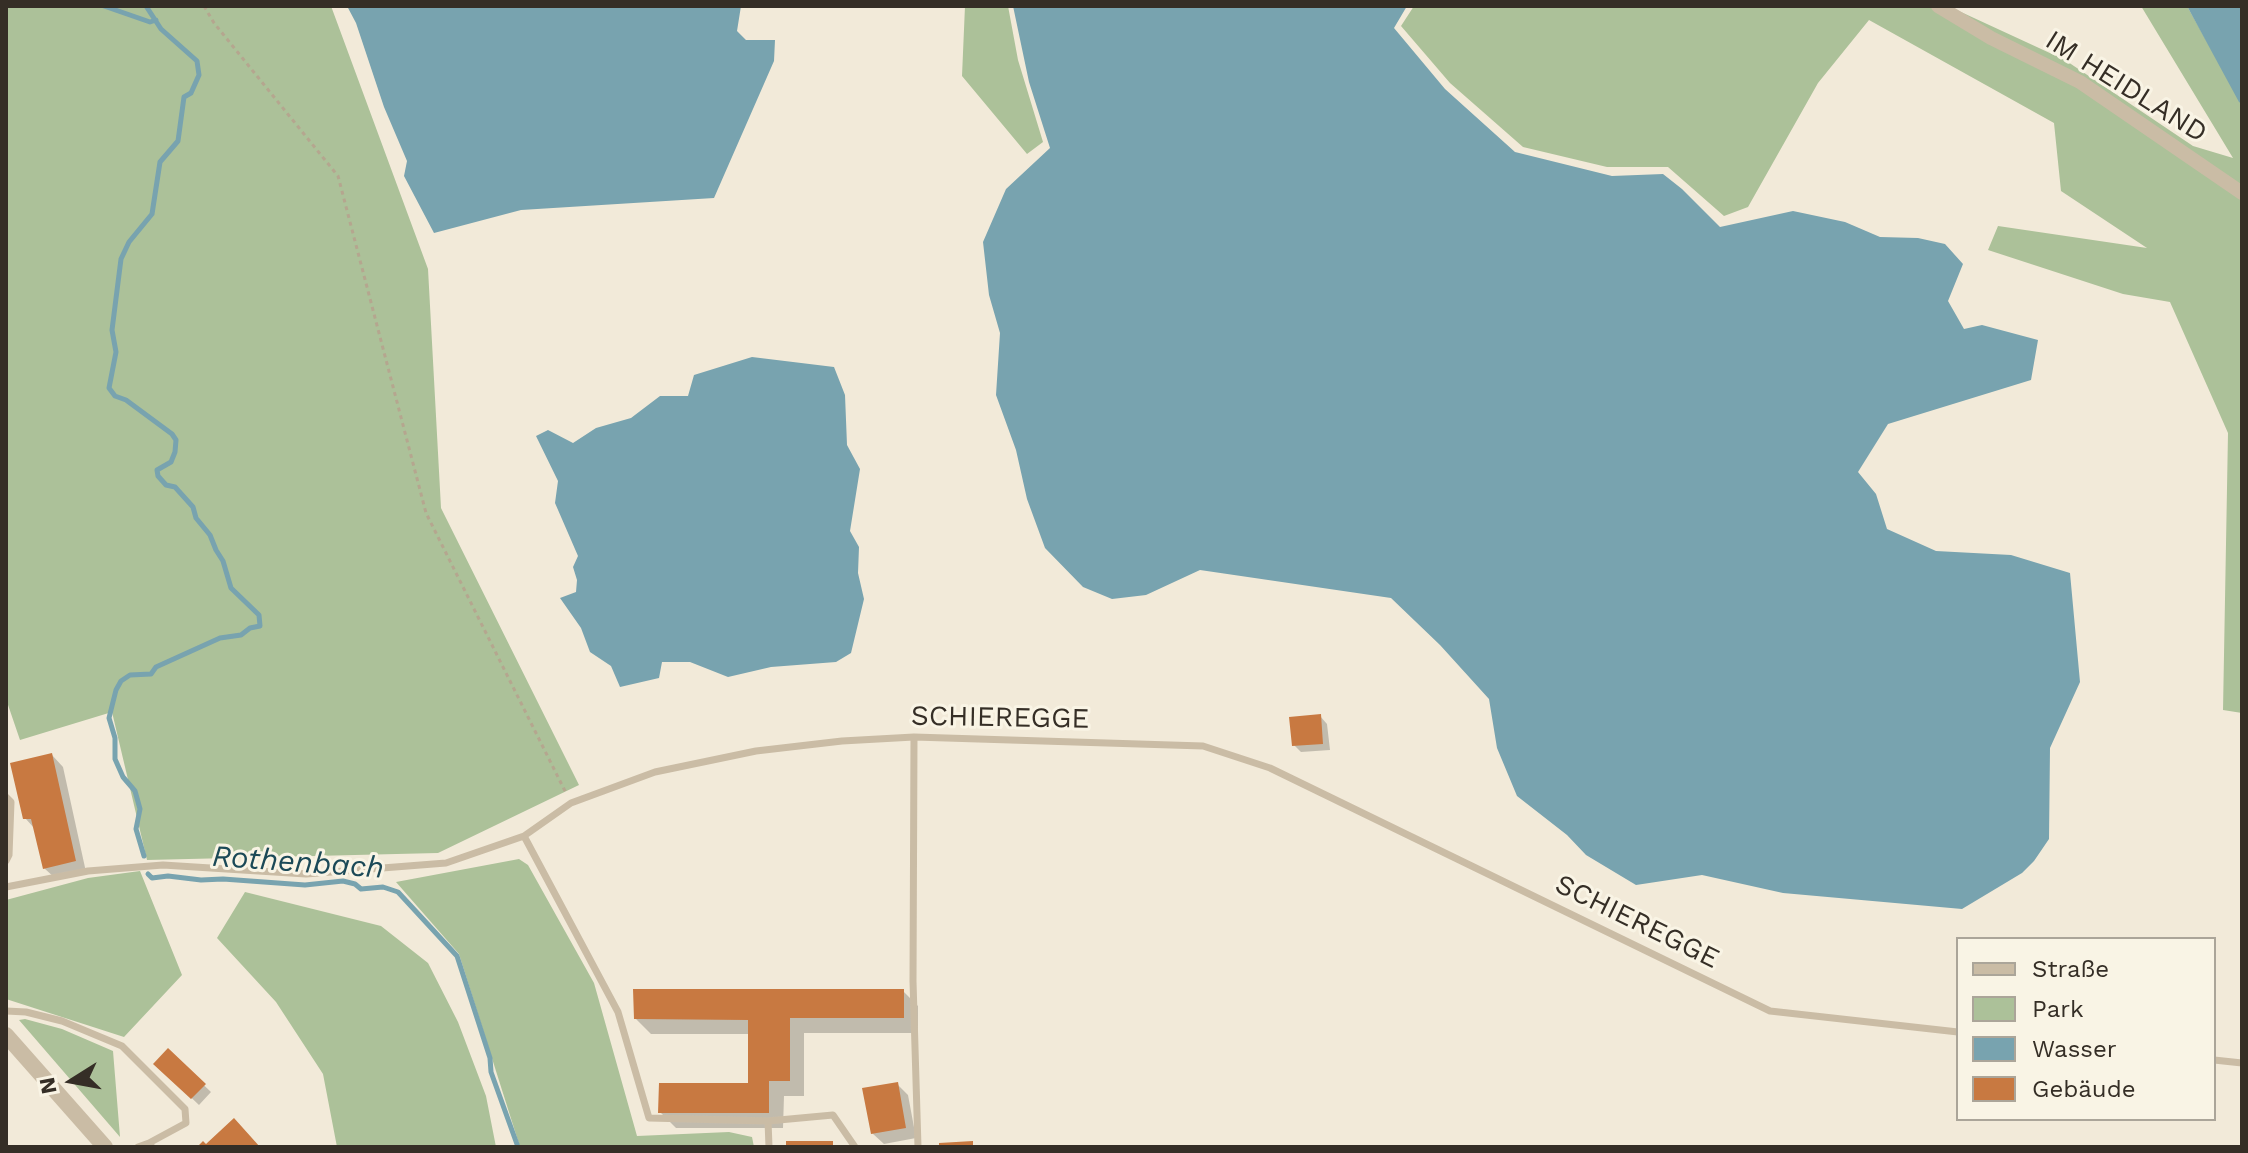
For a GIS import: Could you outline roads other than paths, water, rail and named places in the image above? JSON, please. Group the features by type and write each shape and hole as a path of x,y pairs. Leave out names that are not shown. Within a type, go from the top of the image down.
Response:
{"street":[{"name":"IM HEIDLAND","path":"1938,6 1991,38 2080,82 2242,193"},
{"path":"6,1035 105,1147"}],"lane":[{"name":"SCHIEREGGE","path":"6,887 88,871 163,865 306,874 446,863 524,836 571,803 655,772 756,751 914,737 1203,746 1270,768 1770,1011 1956,1032"},
{"path":"914,737 913,981 918,1147"},
{"path":"6,797 11,802 9,855 6,861"},
{"path":"524,836 618,1012 649,1118 768,1121 833,1115 855,1147"},
{"path":"6,1011 26,1012 62,1021 122,1046 185,1109 186,1123 151,1145 138,1147"},
{"path":"2216,1060 2242,1063"},
{"path":"768,1121 769,1147"}],"water":[{"path":"347,6 741,6 737,31 746,40 775,40 774,61 714,198 521,210 434,233 404,176 407,161"},
{"path":"1013,6 1407,6 1394,28 1445,89 1515,152 1612,176 1663,174 1720,227 1793,211 1845,222 1880,237 1918,238 1945,244 1963,264 1948,301 1964,329 1982,325 2038,340 2031,380 1888,424 1858,472 1876,494 1887,529 1936,551 2011,555 2070,573 2080,682 2050,748 2049,839 2034,861 2022,873 1962,909 1783,893 1702,875 1636,885 1586,855 1567,835 1517,796 1497,748 1489,699 1440,645 1391,598 1200,570 1146,595 1112,599 1083,587 1045,548 996,395 1000,333 989,295 983,242 1006,189 1050,148 1029,82"},
{"path":"2187,6 2242,6 2242,104 2239,102"},
{"path":"752,357 834,367 845,395 847,445 860,469 850,531 859,547 858,573 864,599 851,653 836,662 771,667 728,677 690,662 662,662 659,678 620,687 611,666 590,652 581,628 560,598 576,592 577,580 573,567 578,556 555,503 558,481 536,436 548,430 573,443 596,428 631,418 660,396 688,396 694,375"}],"waterway":[{"path":"104,6 150,22 156,20"},
{"name":"Rothenbach","path":"144,856 136,829 140,809 135,791 123,777 115,759 115,738 109,718 116,690 121,681 130,675 151,674 156,667 220,638 241,635 250,628 260,626 259,615 231,588 223,561 210,535 196,518 193,507 175,487 166,485 158,476 157,470 171,462 176,440 126,400 115,396 109,388 116,352 112,330 121,259 129,242 152,214 160,162 178,141 184,97 191,93 199,75 197,61 161,29 146,6"},
{"name":"Rothenbach","path":"148,874 152,878 168,876 305,885 343,881 361,889 383,887 398,892 457,956 490,1058 491,1072 518,1147"}]}
